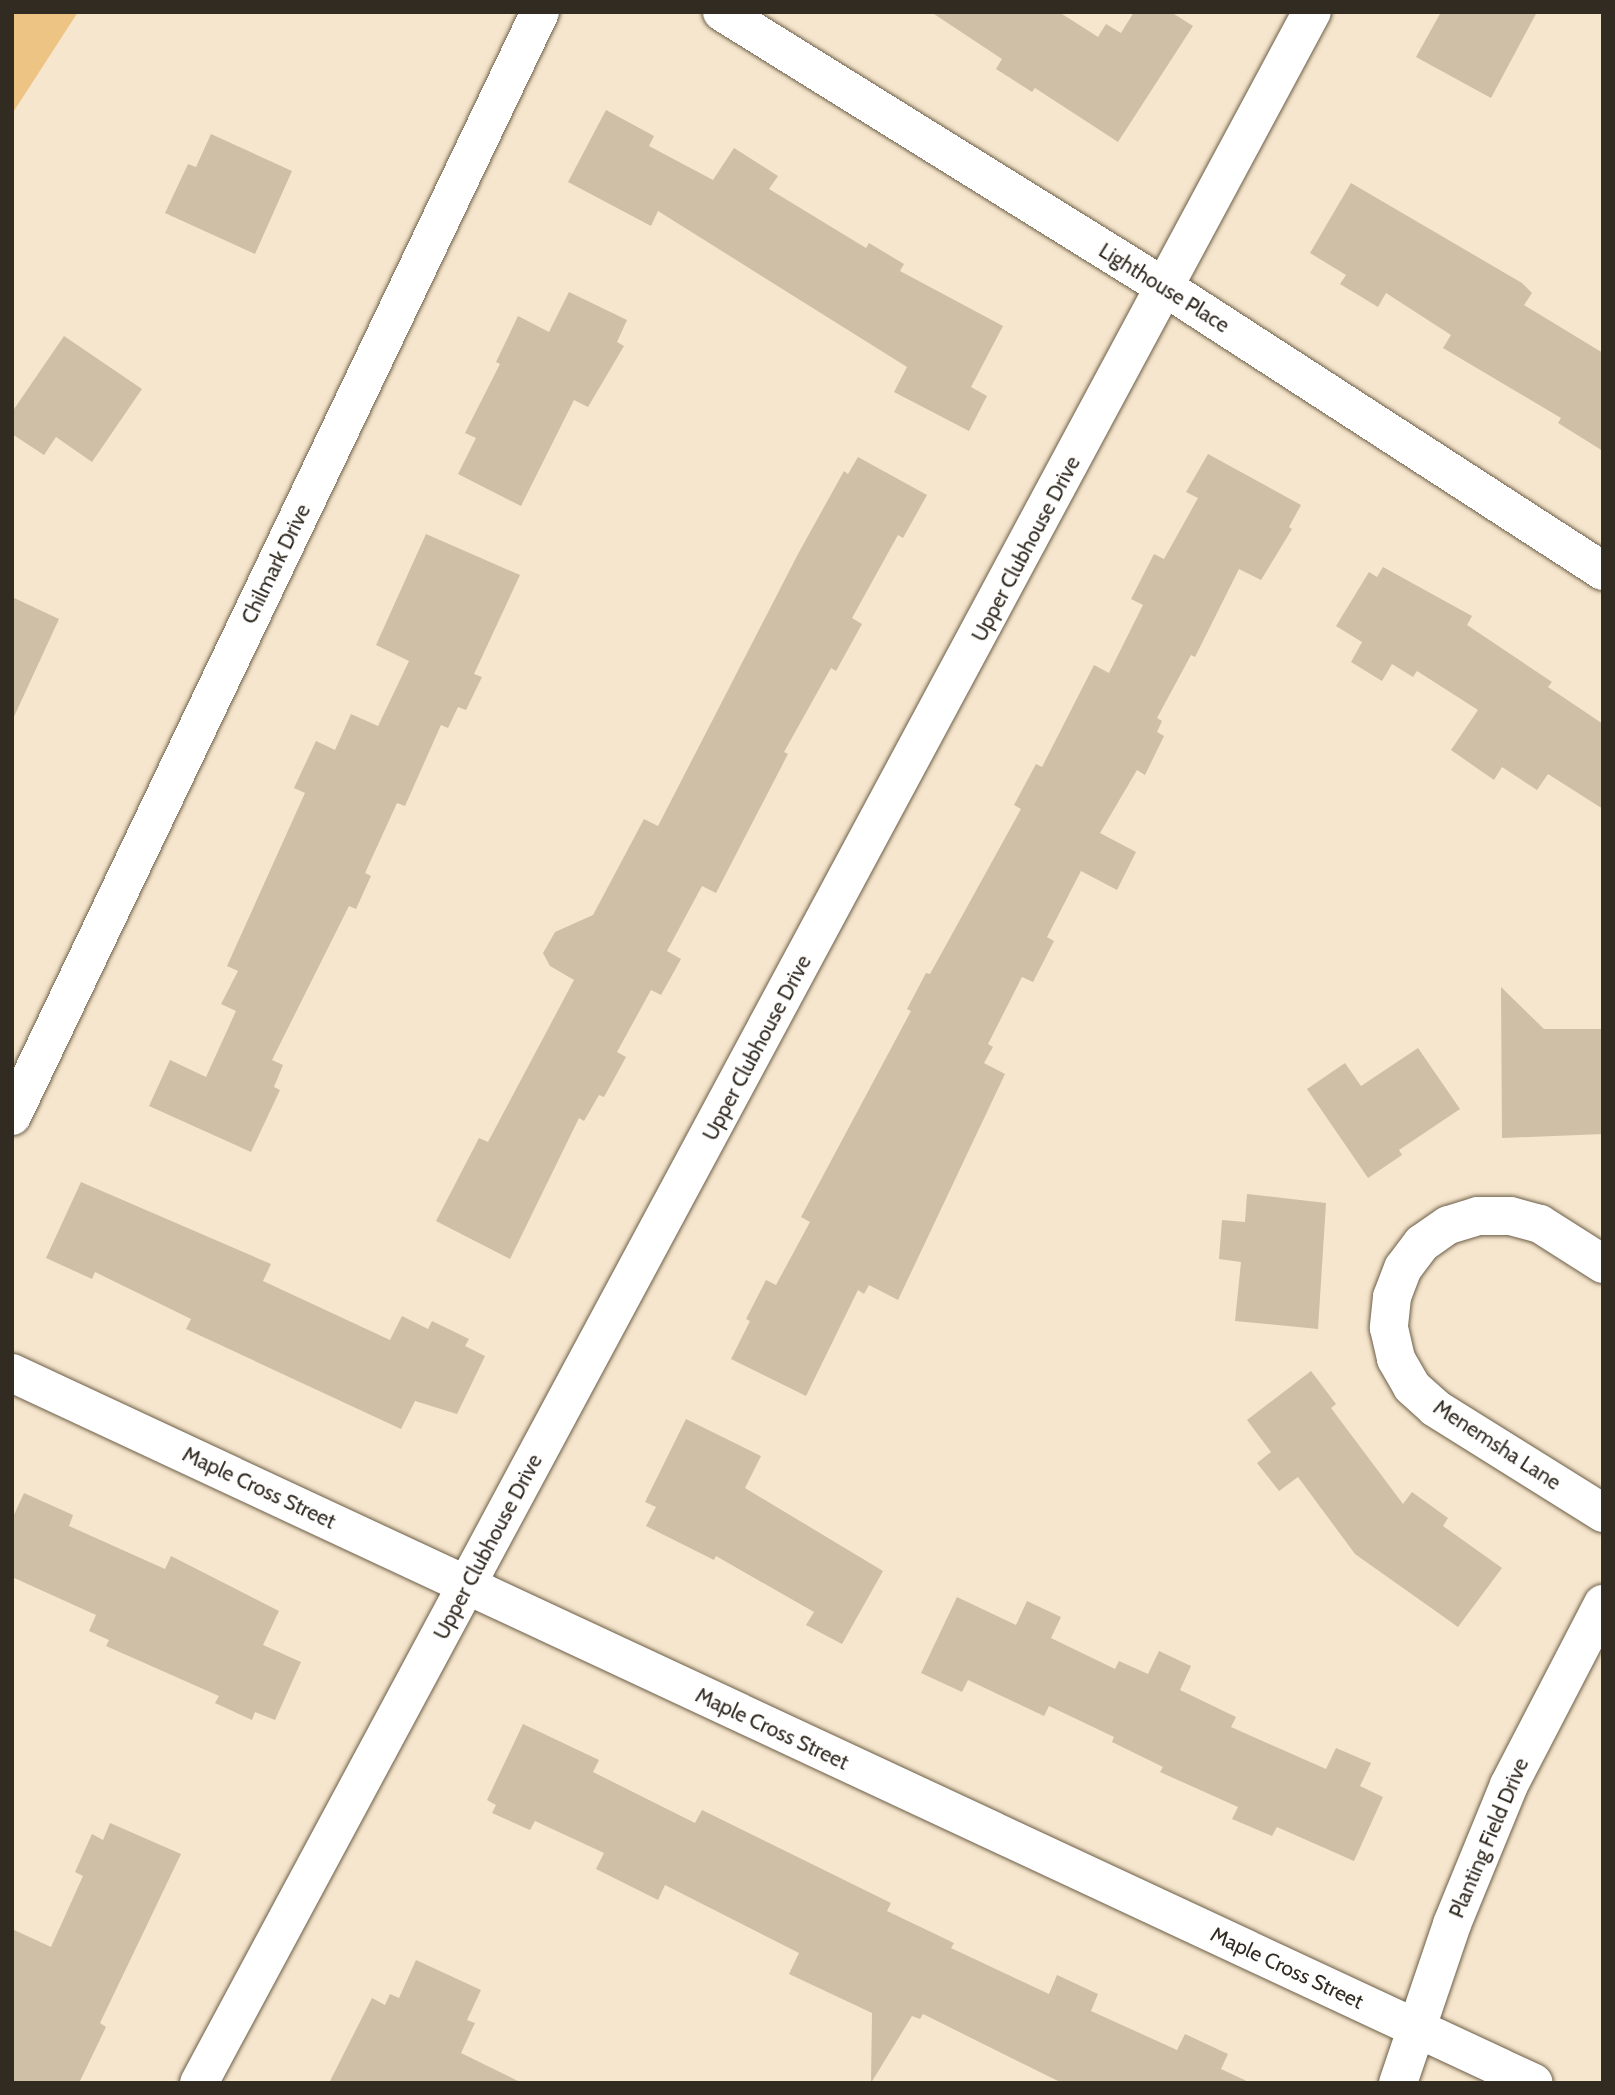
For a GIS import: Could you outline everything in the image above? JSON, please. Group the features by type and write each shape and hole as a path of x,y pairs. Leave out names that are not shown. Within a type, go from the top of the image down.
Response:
{"street":[{"name":"Chilmark Drive","path":"12,1116 540,12"},
{"name":"Lighthouse Place","path":"722,12 1166,288 1603,571"},
{"name":"Upper Clubhouse Drive","path":"199,2083 1312,12"},
{"name":"Menemsha Lane","path":"1603,1264 1540,1224 1510,1216 1478,1216 1448,1225 1422,1243 1403,1268 1391,1297 1389,1328 1396,1359 1406,1377 1435,1408 1603,1513"},
{"name":"Maple Cross Street","path":"12,1373 1534,2083"},
{"name":"Planting Field Drive","path":"1398,2083 1452,1924 1509,1785 1603,1604"}],"shaded area":[{"path":"12,12 78,12 12,114"}],"building":[{"path":"931,12 1059,12 1098,37 1106,24 1121,33 1134,12 1171,12 1193,26 1118,142 1035,88 1032,92 996,69 1002,59"},
{"path":"1441,12 1537,12 1491,98 1416,57"},
{"path":"606,110 654,136 649,146 713,180 734,148 778,176 769,189 866,248 869,243 904,264 900,271 1003,326 971,387 987,396 969,431 894,392 907,367 658,211 651,226 568,182"},
{"path":"211,134 292,171 255,254 165,213 188,164 196,167"},
{"path":"1351,183 1522,283 1532,293 1524,305 1603,353 1603,451 1558,423 1561,418 1443,348 1451,335 1386,293 1378,307 1340,284 1346,275 1310,253"},
{"path":"569,292 627,320 617,342 624,346 588,407 574,400 521,506 458,474 476,438 465,433 500,364 496,362 518,316 549,332"},
{"path":"64,336 142,389 92,462 56,437 44,455 12,434 12,412"},
{"path":"1208,454 1301,505 1289,527 1292,529 1261,580 1239,569 1195,657 1191,655 1157,718 1162,721 1157,732 1164,736 1145,775 1137,770 1100,833 1136,852 1117,890 1081,871 1047,937 1054,941 1033,982 1022,977 988,1044 993,1047 984,1063 1005,1074 898,1300 869,1285 864,1294 858,1290 806,1396 731,1359 750,1321 746,1319 766,1280 776,1285 810,1222 801,1217 911,1011 907,1009 926,973 930,974 1021,809 1014,805 1036,764 1042,767 1094,665 1109,673 1143,605 1131,599 1154,554 1164,559 1198,498 1186,492"},
{"path":"858,457 927,495 903,538 898,535 852,618 862,624 836,671 831,668 784,752 788,754 716,893 702,886 667,951 681,959 661,995 651,990 617,1052 626,1057 604,1097 599,1095 584,1121 579,1118 510,1259 436,1221 479,1138 488,1142 574,980 550,966 543,953 555,932 593,915 644,819 658,826 798,554 844,471 848,474"},
{"path":"426,534 520,575 474,674 482,677 466,710 458,707 448,728 441,725 405,806 397,803 365,873 371,876 356,909 349,906 272,1060 283,1065 274,1087 280,1090 251,1152 149,1106 170,1060 206,1077 236,1011 221,1004 238,971 227,966 305,793 294,788 316,741 335,750 351,714 378,726 409,661 376,645"},
{"path":"1383,567 1472,616 1467,625 1552,682 1548,687 1603,724 1603,809 1548,774 1537,790 1502,767 1494,780 1451,750 1478,710 1417,671 1413,677 1392,664 1382,681 1351,662 1362,642 1336,626 1369,572 1377,577"},
{"path":"12,597 59,619 12,721"},
{"path":"1501,987 1544,1029 1603,1029 1603,1134 1502,1138"},
{"path":"1418,1048 1460,1109 1399,1150 1402,1155 1368,1178 1307,1089 1345,1063 1361,1086"},
{"path":"81,1182 271,1264 263,1281 390,1340 402,1316 428,1329 432,1321 469,1339 465,1346 485,1356 457,1414 415,1401 401,1429 186,1329 191,1319 95,1272 92,1279 46,1258"},
{"path":"1247,1194 1326,1203 1318,1329 1235,1321 1241,1262 1219,1259 1222,1220 1245,1222"},
{"path":"1311,1371 1336,1404 1331,1408 1403,1504 1412,1492 1448,1518 1443,1526 1502,1568 1458,1627 1355,1554 1298,1477 1279,1491 1257,1463 1271,1452 1247,1420"},
{"path":"686,1419 761,1456 745,1488 883,1571 842,1644 806,1625 814,1612 716,1556 714,1560 646,1526 656,1507 645,1502"},
{"path":"24,1493 73,1515 69,1526 165,1569 171,1556 279,1611 263,1645 301,1662 275,1720 255,1712 252,1720 215,1703 219,1696 106,1646 109,1640 89,1631 96,1615 12,1577 12,1519"},
{"path":"957,1597 1016,1625 1027,1601 1061,1617 1051,1638 1115,1669 1119,1661 1148,1674 1159,1651 1191,1666 1180,1690 1236,1717 1231,1727 1326,1769 1336,1748 1371,1763 1360,1786 1383,1797 1354,1861 1277,1827 1272,1836 1232,1819 1238,1807 1160,1772 1163,1767 1112,1742 1114,1737 1049,1706 1044,1716 968,1680 962,1692 921,1673"},
{"path":"523,1724 599,1760 593,1772 695,1823 702,1810 891,1903 887,1911 954,1943 951,1948 1049,1994 1057,1975 1098,1994 1091,2011 1177,2050 1185,2034 1228,2054 1221,2069 1251,2083 1062,2083 923,2014 920,2019 912,2016 871,2083 872,2013 789,1974 799,1953 665,1885 658,1900 596,1869 604,1853 535,1821 530,1830 492,1813 496,1805 487,1800"},
{"path":"110,1823 181,1854 100,2023 106,2027 79,2083 12,2083 12,1929 51,1947 83,1876 75,1872 92,1834 103,1840"},
{"path":"416,1960 481,1990 467,2020 475,2023 461,2053 522,2083 329,2083 372,1998 385,2005 390,1994 399,1998"}]}
